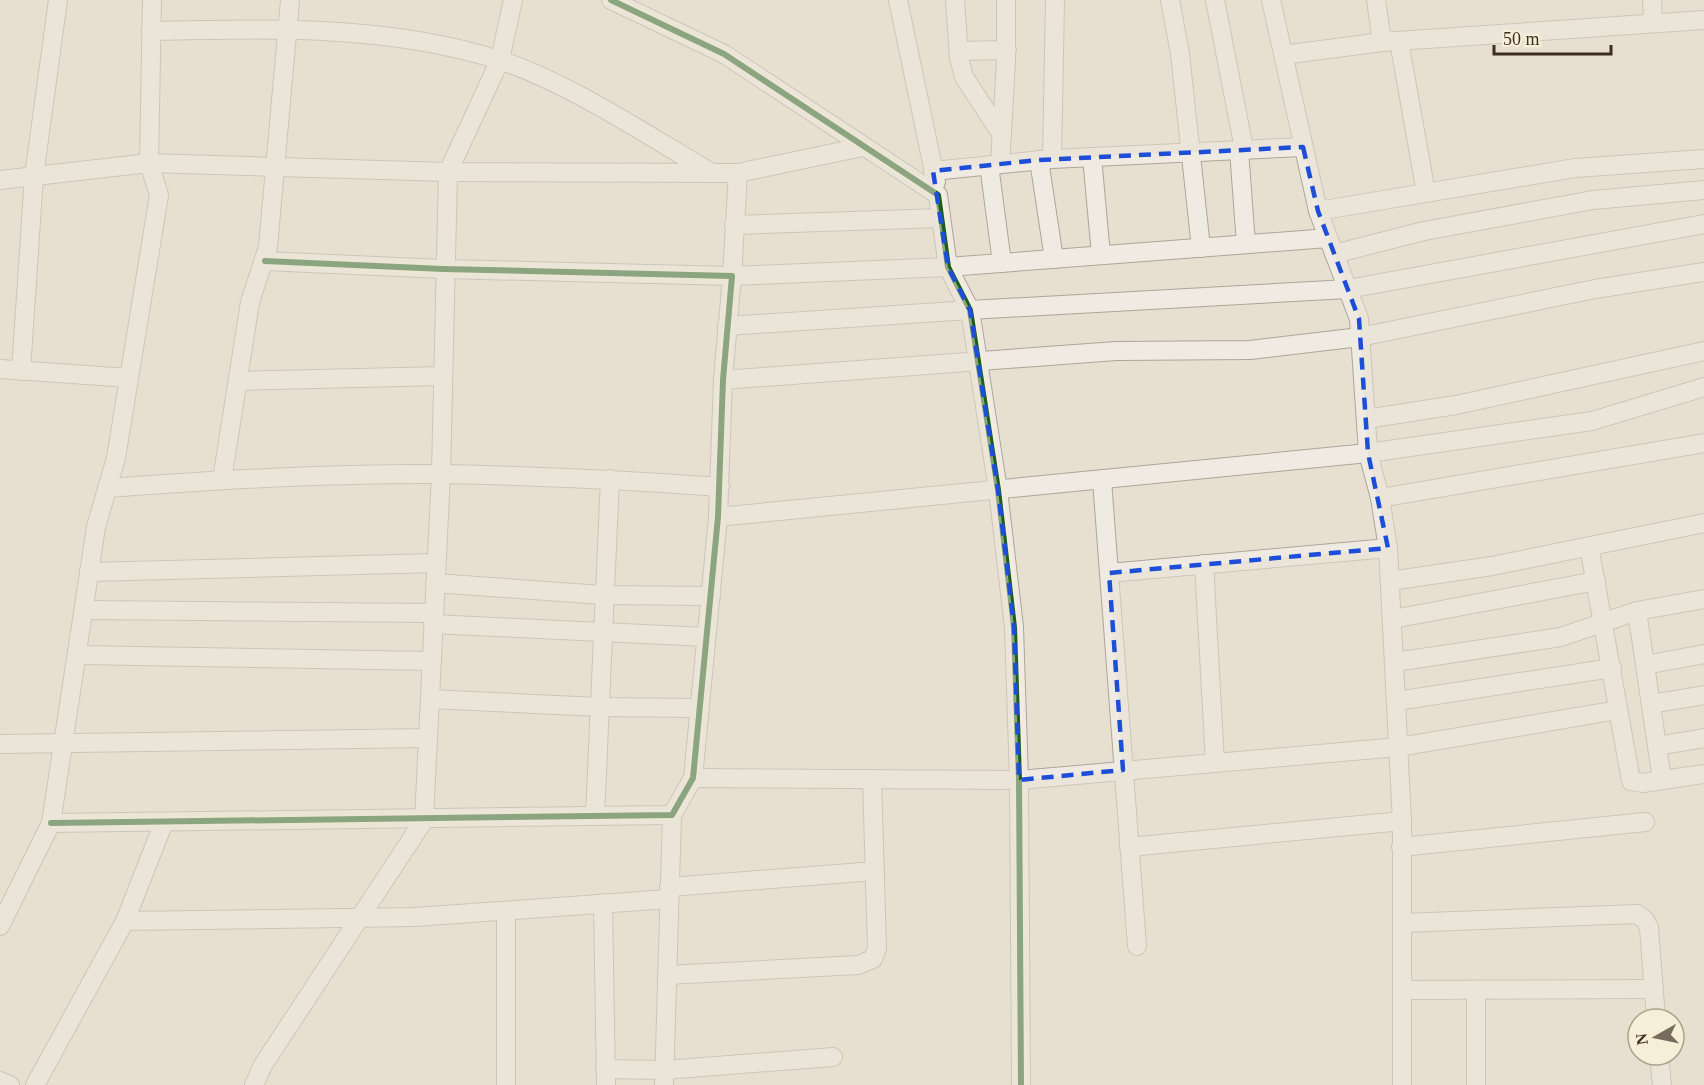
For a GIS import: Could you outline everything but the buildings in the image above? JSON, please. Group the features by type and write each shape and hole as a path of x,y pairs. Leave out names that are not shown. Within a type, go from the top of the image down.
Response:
{"street":[{"path":"21,371 34,176 58,0"},
{"path":"0,926 51,823 96,527 116,458 159,195 149,163 152,0"},
{"path":"222,480 250,302 265,261 290,0"},
{"path":"254,1085 263,1065 424,820 441,474 443,269 448,172 500,60 513,0"},
{"path":"610,0 724,54 938,195"},
{"path":"898,0 938,195 948,267 970,310 998,490 1014,627 1019,780 1021,1085"},
{"path":"955,0 959,51 964,77 1002,135"},
{"path":"1002,263 994,164 1002,135 1007,50 1006,0"},
{"path":"1054,259 1046,160 1055,0"},
{"path":"1170,0 1180,54 1200,248"},
{"path":"1215,0 1242,149 1246,244"},
{"path":"1271,0 1318,211 1359,320 1368,453 1380,498 1388,548 1402,821 1402,1085"},
{"path":"1376,0 1391,42 1426,193"},
{"path":"1652,0 1653,23"},
{"path":"1283,55 1391,42 1704,21"},
{"path":"151,31 287,29 406,37 500,60 578,96 713,173"},
{"path":"959,51 1007,50"},
{"path":"0,180 149,163 448,172 738,173 862,147"},
{"path":"933,171 1092,157 1304,147"},
{"path":"1092,157 1101,255"},
{"path":"1318,211 1575,168 1704,159"},
{"path":"664,1078 672,815 693,778 718,518 723,380 738,173"},
{"path":"265,261 443,269 732,276 948,267 1246,244 1331,246 1577,203 1704,190"},
{"path":"734,225 942,218"},
{"path":"728,326 970,310 1348,290 1704,224"},
{"path":"723,380 1116,351 1250,350 1360,337 1595,289 1704,272"},
{"path":"1366,419 1456,405 1704,351"},
{"path":"0,369 129,378"},
{"path":"238,381 442,376"},
{"path":"718,518 1368,453 1604,418 1704,387"},
{"path":"1380,498 1704,442"},
{"path":"107,488 222,480 441,474 610,479 720,487"},
{"path":"595,816 603,595 610,479"},
{"path":"1102,480 1137,946"},
{"path":"1390,581 1492,566 1704,523"},
{"path":"1589,546 1605,624 1631,781 1643,783 1704,774"},
{"path":"1109,573 1388,548"},
{"path":"90,572 436,563"},
{"path":"1204,564 1215,763"},
{"path":"1393,619 1596,581"},
{"path":"435,583 603,595 711,596"},
{"path":"1395,662 1561,637 1605,624 1637,611 1704,599"},
{"path":"84,610 434,618 706,637"},
{"path":"1637,611 1662,780"},
{"path":"1645,665 1704,654"},
{"path":"77,655 432,661"},
{"path":"1397,700 1612,668"},
{"path":"1651,704 1704,695"},
{"path":"430,699 599,707 699,708"},
{"path":"693,778 1019,780 1399,747 1618,710"},
{"path":"0,744 63,745 428,738"},
{"path":"1657,746 1704,738"},
{"path":"667,975 858,966 873,959 878,948 872,779"},
{"path":"51,823 424,820 672,815"},
{"path":"1129,847 1402,821"},
{"path":"35,1085 125,921 164,822"},
{"path":"1401,847 1645,822"},
{"path":"125,921 358,919 506,910 603,903 669,893 875,871"},
{"path":"603,903 606,1077 707,1076 833,1057"},
{"path":"506,910 506,1085"},
{"path":"1403,923 1637,914 1645,920 1649,928 1655,1007"},
{"path":"1402,990 1654,989"},
{"path":"1476,990 1476,1085"},
{"path":"1660,1067 1662,1085"},
{"path":"0,1081 10,1085"}],"highlighted area":[{"path":"1303,147 1318,211 1359,319 1368,453 1388,548 1109,573 1123,770 1019,780 1014,627 998,490 970,310 948,267 933,171 1039,160"}],"cycle path":[{"path":"611,0 724,54 938,195 948,267 970,310 998,490 1014,627 1019,780 1021,1085"},
{"path":"51,823 672,815 693,778 718,517 723,380 732,276 443,269 265,261"}]}
